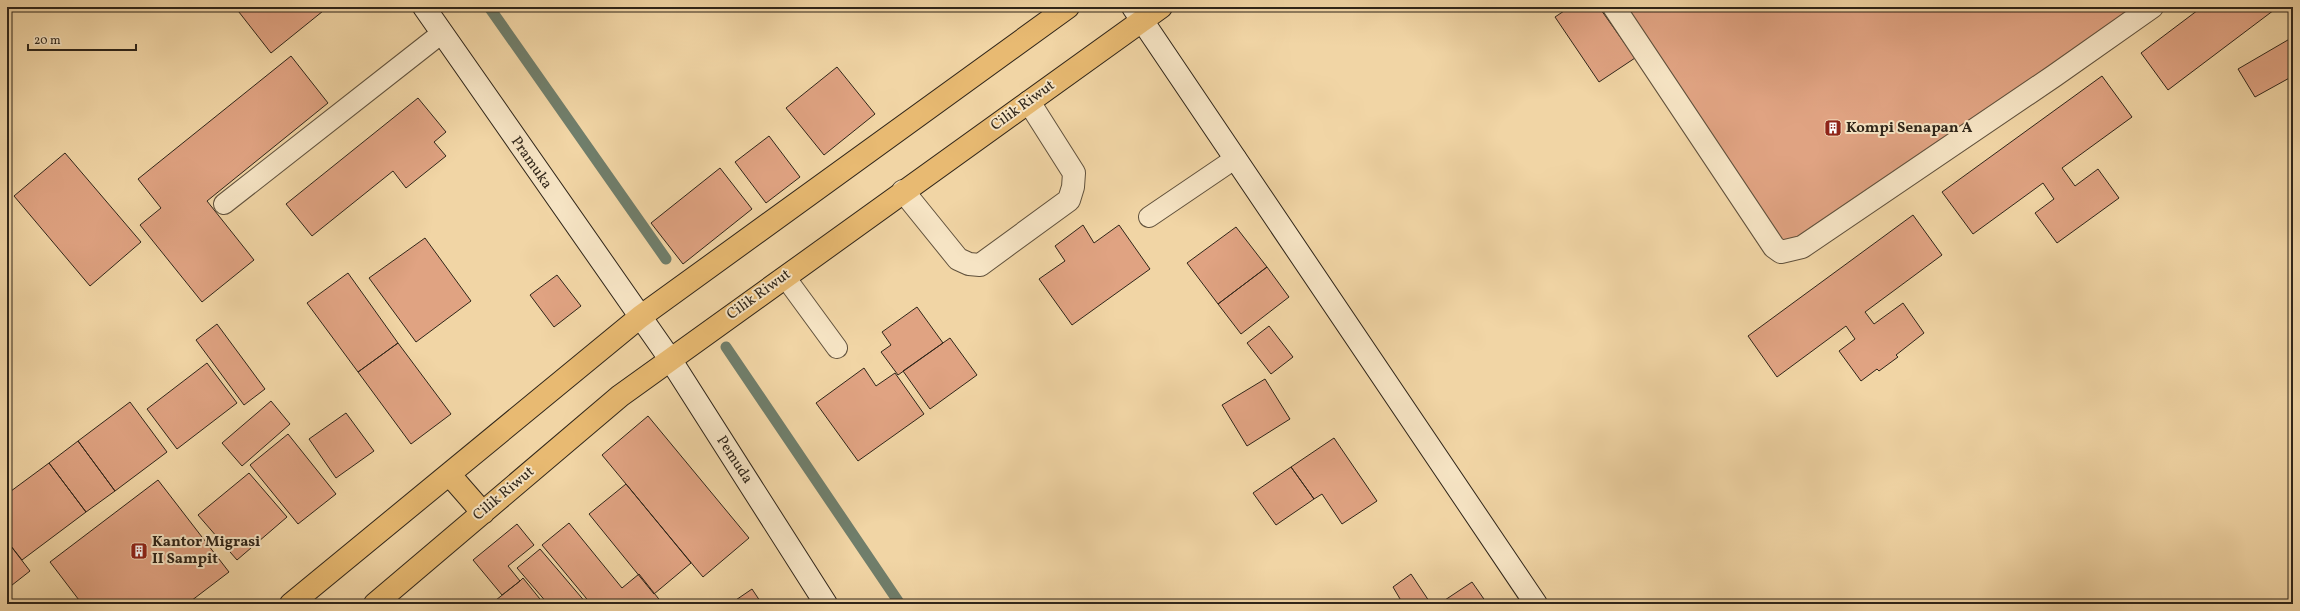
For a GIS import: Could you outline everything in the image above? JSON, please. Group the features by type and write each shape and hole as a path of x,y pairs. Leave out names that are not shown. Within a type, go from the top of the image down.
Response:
{"main road":[{"path":"291,604 640,317 1068,7"},
{"name":"Cilik Riwut","path":"375,604 620,396 903,191 1029,102 1138,14 1161,7"},
{"path":"449,474 483,512"}],"street":[{"name":"Pramuka","path":"424,7 640,317"},
{"path":"1614,7 1770,240 1781,252 1802,247 2054,76 2152,7"},
{"path":"1138,14 1536,604"},
{"path":"903,191 958,258 969,264 980,265 1069,200 1073,187 1074,173 1029,102"},
{"name":"Pemuda","path":"640,317 670,359 826,604"}],"lane":[{"path":"224,204 442,33"},
{"path":"1149,217 1236,158"},
{"path":"785,277 837,348"}],"building":[{"path":"235,7 328,7 271,53"},
{"path":"1570,7 1599,7 1635,58 1599,82 1555,17"},
{"name":"Kompi Senapan A","path":"1623,7 2138,7 1787,248"},
{"path":"2202,7 2278,7 2168,90 2141,53"},
{"path":"2293,37 2293,76 2255,97 2238,69"},
{"path":"291,56 328,103 207,201 254,260 202,302 140,225 161,208 138,179"},
{"path":"837,67 875,114 824,155 786,108"},
{"path":"2102,76 2132,117 2062,168 2075,186 2098,169 2119,198 2057,243 2035,213 2054,199 2043,183 1973,234 1942,192"},
{"path":"418,98 446,132 434,142 446,156 406,188 393,171 312,236 286,204"},
{"path":"769,136 800,177 766,203 735,162"},
{"path":"65,153 141,242 90,286 14,196"},
{"path":"720,168 752,209 683,264 651,223"},
{"path":"1913,215 1942,255 1865,312 1874,324 1903,303 1924,333 1896,355 1898,357 1879,371 1877,369 1861,381 1839,351 1855,339 1846,326 1777,377 1748,336"},
{"path":"1083,225 1094,243 1119,225 1150,269 1072,325 1039,279 1065,261 1055,246"},
{"path":"1236,227 1267,267 1218,304 1187,263"},
{"path":"425,238 471,301 416,342 369,278"},
{"path":"1267,267 1289,297 1241,334 1218,304"},
{"path":"348,273 398,343 358,372 307,303"},
{"path":"557,275 581,306 554,327 530,295"},
{"path":"917,307 943,343 898,375 881,352 891,345 882,332"},
{"path":"217,324 265,389 244,405 196,340"},
{"path":"1269,326 1293,357 1271,374 1247,343"},
{"path":"950,338 977,375 930,409 903,371"},
{"path":"398,343 451,414 411,444 358,372"},
{"path":"207,363 237,403 177,449 147,409"},
{"path":"864,368 876,386 895,373 924,414 858,461 816,403"},
{"path":"1265,379 1290,419 1247,446 1222,405"},
{"path":"271,401 290,424 242,466 222,443"},
{"path":"130,402 167,452 115,491 78,441"},
{"path":"346,413 374,451 336,478 309,439"},
{"path":"648,416 749,538 703,577 602,455"},
{"path":"288,434 336,494 298,524 250,465"},
{"path":"1334,438 1377,501 1342,524 1322,494 1314,499 1291,467"},
{"path":"78,441 115,491 86,512 49,463"},
{"path":"49,463 86,512 22,560 7,541 7,494"},
{"path":"1291,467 1314,499 1276,525 1253,493"},
{"path":"249,473 287,517 237,560 198,515"},
{"name":"Kantor Migrasi II Sampit","path":"158,480 229,572 187,604 82,604 50,562"},
{"path":"626,484 691,563 654,594 589,514"},
{"path":"569,523 622,588 639,574 662,603 591,604 542,545"},
{"path":"517,524 534,545 508,566 520,581 502,595 473,560"},
{"path":"7,541 30,571 7,589"},
{"path":"540,549 587,604 548,604 517,568"},
{"path":"1411,574 1431,604 1403,604 1393,587"},
{"path":"523,578 544,604 491,604 520,581"},
{"path":"1472,582 1486,602 1483,604 1439,604"},
{"path":"752,589 762,604 730,604"}],"waterway":[{"path":"489,7 666,259"},
{"path":"726,347 900,604"}],"place":[{"name":"Kompi Senapan A","path":"1833,128"},
{"name":"Kantor Migrasi II Sampit","path":"139,551"}]}
